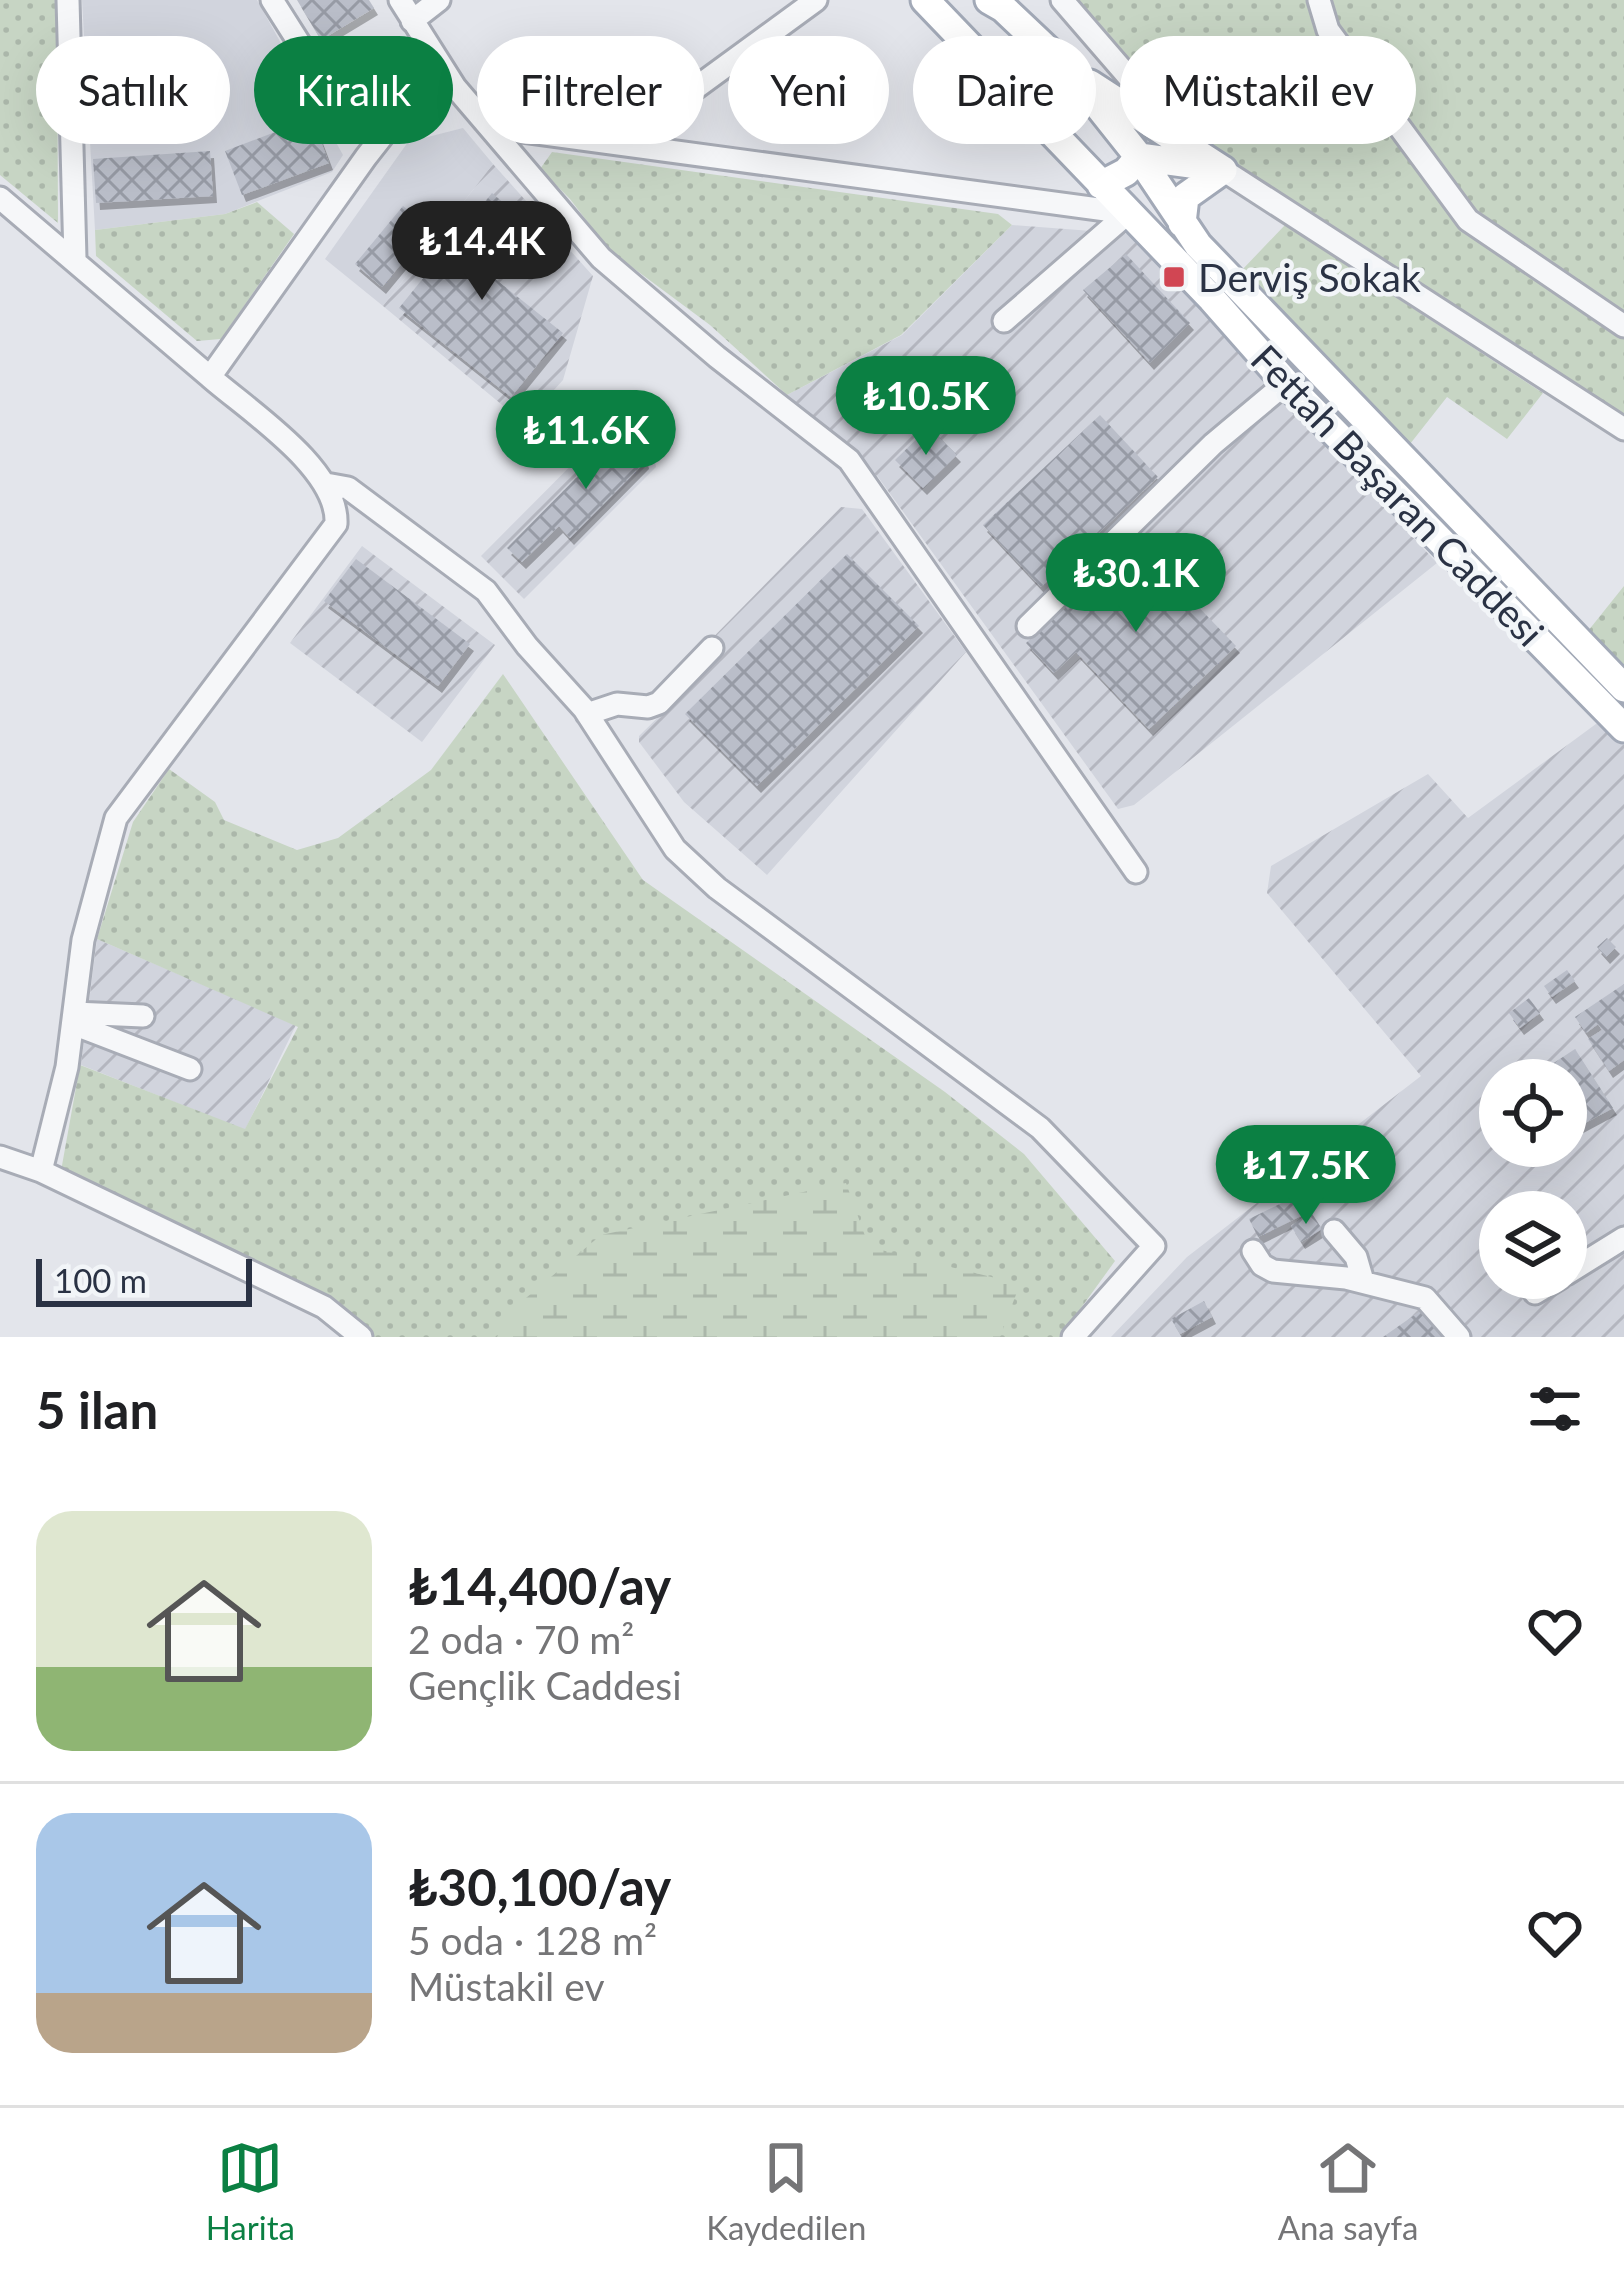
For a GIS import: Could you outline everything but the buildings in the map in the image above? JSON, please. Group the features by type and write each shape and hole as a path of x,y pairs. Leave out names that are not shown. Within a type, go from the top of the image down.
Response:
{"main road":[{"name":"Fettah Başaran Caddesi","path":"925,0 961,36"},
{"name":"Fettah Başaran Caddesi","path":"996,3 1032,36"},
{"path":"968,36 977,17 996,3"},
{"name":"Fettah Başaran Caddesi","path":"1096,103 1182,223 1307,363 1497,552 1624,688"},
{"name":"Fettah Başaran Caddesi","path":"1063,144 1286,383 1624,728"},
{"path":"1188,144 1222,170"},
{"path":"1100,184 1126,172 1139,157 1178,159 1222,170"},
{"path":"1182,223 1185,197 1222,170"}],"street":[{"path":"68,0 75,258"},
{"path":"272,0 295,36"},
{"path":"400,0 421,36"},
{"path":"412,22 439,0"},
{"path":"704,82 816,0"},
{"path":"1062,0 1120,67"},
{"path":"1318,0 1328,30 1468,220 1624,326"},
{"path":"453,82 477,112"},
{"path":"209,377 376,144"},
{"path":"504,144 601,258 717,358 849,460 1136,872"},
{"path":"619,144 1128,213"},
{"path":"1222,170 1624,429"},
{"path":"0,198 312,466 337,507 336,524 116,818 83,940 68,1067 40,1172"},
{"path":"1004,321 1128,213"},
{"path":"1028,626 1214,444 1286,383"},
{"path":"326,484 348,488 485,591 587,714 675,849 717,888 1040,1128 1154,1246 1073,1337"},
{"path":"587,714 617,704 648,707 659,703 712,649"},
{"path":"74,1018 143,1016"},
{"path":"74,1018 190,1069"},
{"path":"0,1157 324,1307 362,1337"},
{"path":"1334,1231 1356,1257 1363,1281"},
{"path":"1587,1261 1624,1238"},
{"path":"1252,1251 1273,1271 1363,1281 1425,1298 1459,1337"}],"shaded area":[{"path":"82,0 257,0 277,36 254,36 254,144 337,144 343,155 332,172 225,214 95,230 90,144 230,144 230,36 84,36"},
{"path":"463,128 493,164 383,306 325,259 407,144 453,144 453,131"},
{"path":"493,164 593,276 563,380 524,423 383,306"},
{"path":"1012,225 1131,234 1437,563 1134,805 1118,809 878,477 787,395 902,335"},
{"path":"643,393 656,467 524,599 481,556"},
{"path":"841,507 862,509 966,652 767,875 684,802 639,736 696,680 683,668"},
{"path":"362,546 495,645 422,742 290,643"},
{"path":"1600,721 1624,745 1624,1337 1111,1337 1187,1257 1421,1076 1267,893 1271,866 1428,774 1468,818"},
{"path":"97,939 296,1025 245,1130 81,1065"}],"green space":[{"path":"0,0 57,0 57,36 36,36 36,144 58,144 58,223 0,175"},
{"path":"1079,0 1624,0 1624,414 1204,144 1416,144 1416,36 1120,36 1120,49"},
{"path":"552,152 998,214 1012,225 901,335 787,395 710,325 609,250 540,169"},
{"path":"257,202 294,234 221,339 197,341 96,256 95,230 225,214"},
{"path":"1285,225 1543,393 1507,439 1447,397 1410,444 1241,271"},
{"path":"1624,586 1624,667 1588,631"},
{"path":"503,674 643,880 945,1092 1024,1154 1115,1261 1060,1337 372,1337 326,1302 61,1171 80,1065 245,1129 298,1027 97,939 133,822 169,769 215,802 224,820 297,850 338,838 431,770"},
{"path":"846,1183 869,1247 1020,1284 1000,1337 497,1337 514,1308 601,1235"}],"place":[{"name":"Derviş Sokak","path":"1174,277"}]}
